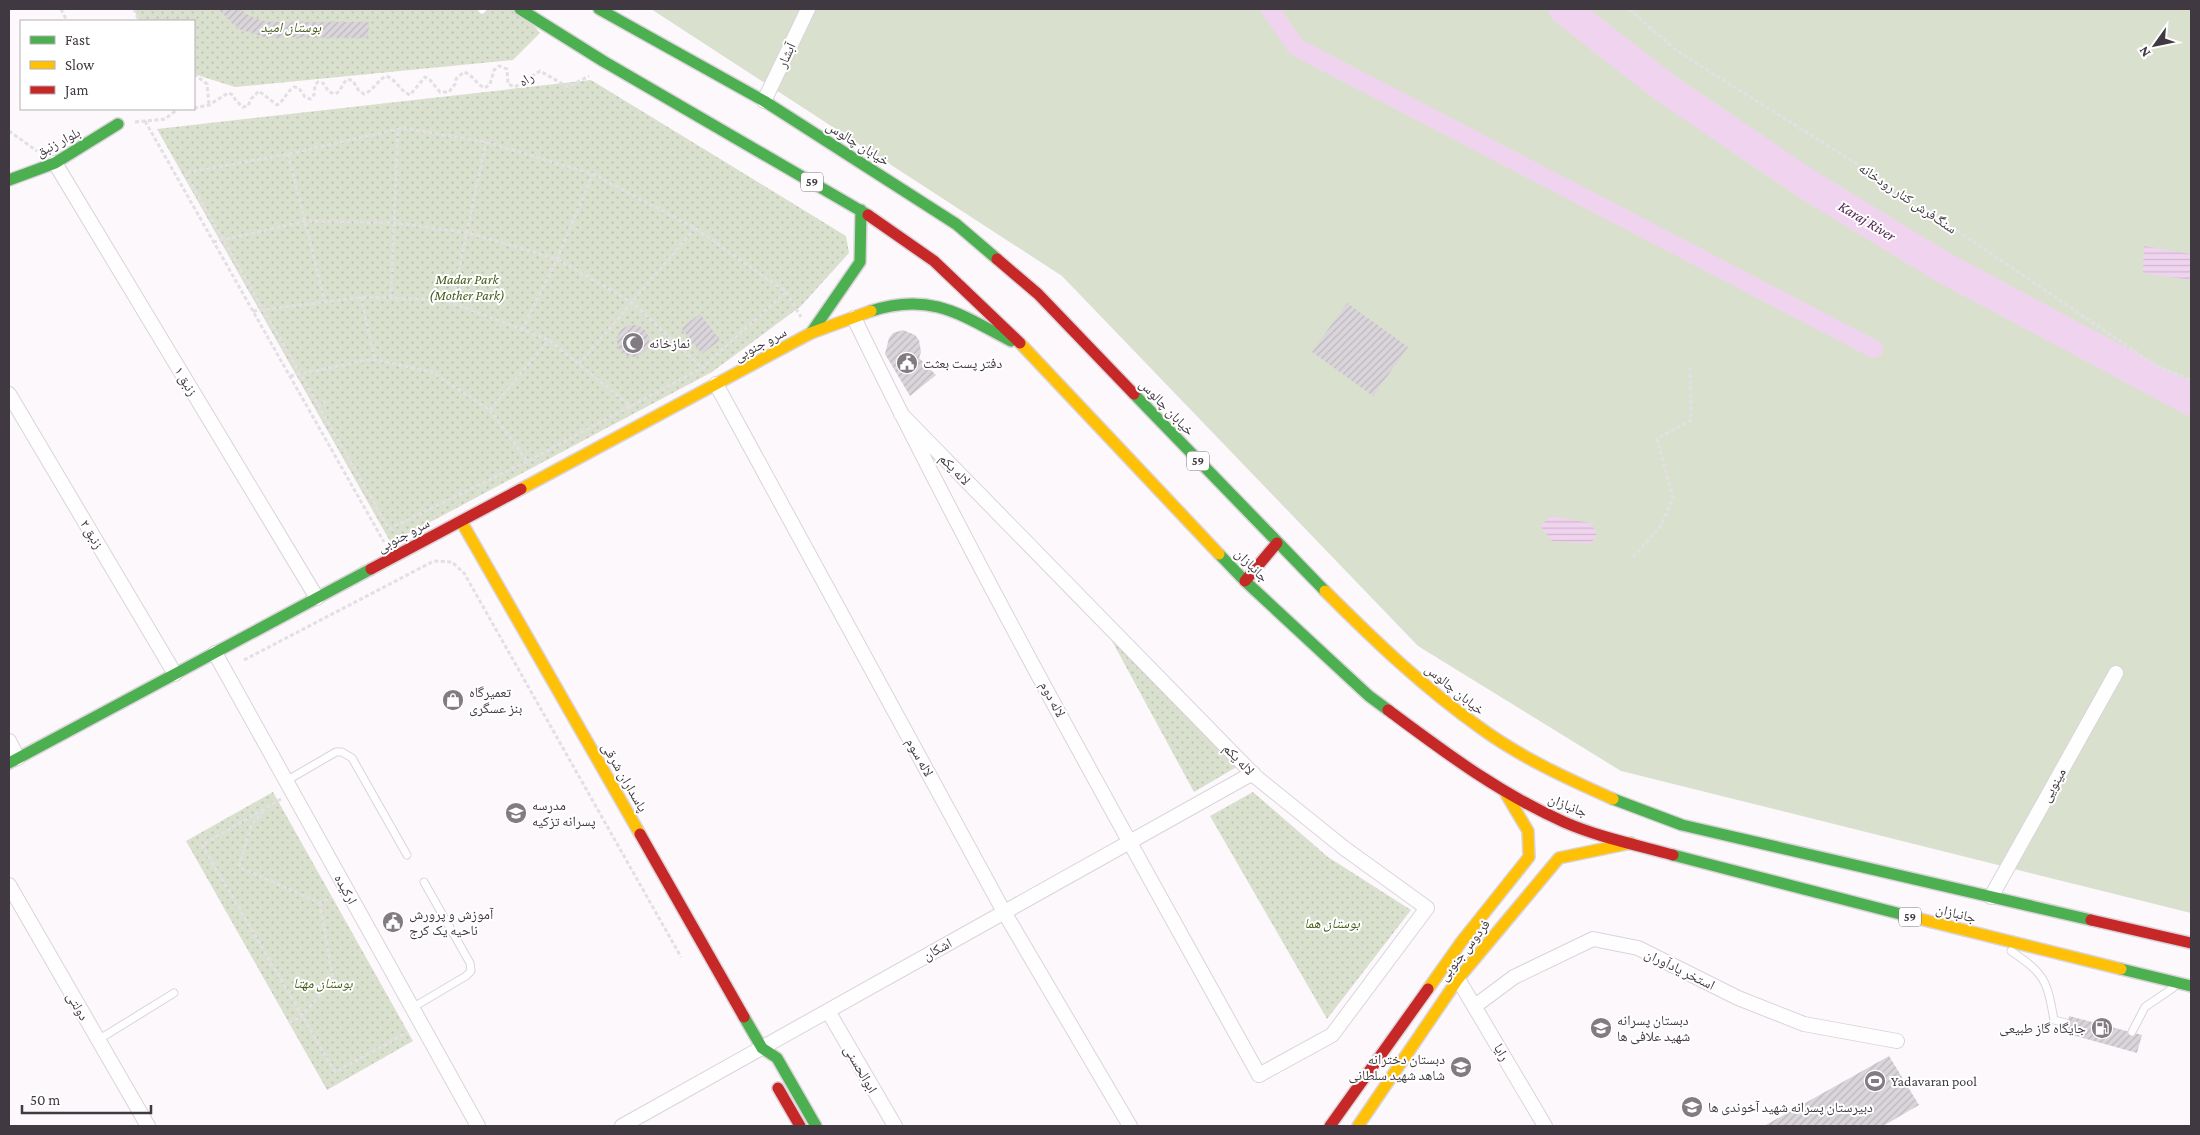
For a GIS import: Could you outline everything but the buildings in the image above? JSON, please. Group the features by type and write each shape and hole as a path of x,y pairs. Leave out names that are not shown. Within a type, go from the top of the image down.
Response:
{"main road":[{"name":"59","path":"520,9 603,61 861,210 934,260 1023,346"},
{"name":"خیابان چالوس","path":"599,9 764,101 956,224 1038,294 1277,543 1398,663 1483,730 1552,771 1616,801 1682,825 1821,858"},
{"name":"بلوار زنبق","path":"9,180 55,164 118,124"},
{"path":"811,333 860,262 861,210"},
{"name":"سرو جنوبی","path":"14,760 811,333 854,318 915,302 951,311 1023,346"},
{"name":"جانبازان","path":"1023,346 1246,581 1369,696 1460,764 1506,794 1566,823 1631,842 1789,886 2185,985"},
{"name":"پاسداران شرقی","path":"461,521 762,1048 764,1062"},
{"path":"1246,581 1277,543"},
{"name":"فردوس جنوبی","path":"1330,1126 1462,940 1529,857 1528,830 1506,794"},
{"name":"فردوس جنوبی","path":"1358,1126 1458,979 1559,858 1631,842"},
{"name":"جانبازان","path":"1821,858 2191,943"},
{"name":"پاسداران شرقی","path":"762,1048 777,1058 816,1126"},
{"path":"772,1078 800,1126"}],"street":[{"name":"آبشار","path":"764,101 808,9"},
{"name":"زنبق ۱","path":"55,164 317,598"},
{"name":"لاله دوم","path":"854,318 901,414 1129,842 1259,1075"},
{"name":"لاله سوم","path":"716,384 1004,912 1130,1126"},
{"name":"زنبق ۲","path":"9,394 175,674"},
{"name":"لاله یکم","path":"901,414 1253,773 1344,848 1428,908 1332,1034 1259,1075"},
{"name":"ارکیده","path":"215,653 478,1126"},
{"name":"مینویی","path":"1991,897 2116,674"},
{"path":"9,742 14,760"},
{"name":"اشکان","path":"622,1126 1253,773"},
{"name":"دولتی","path":"9,885 148,1126"},
{"name":"استخر یادآوران","path":"1475,1006 1514,977 1593,939 1638,948 1738,998 1804,1024 1897,1040"},
{"name":"رایا","path":"1458,979 1545,1126"},
{"name":"ابوالحسنی","path":"828,1011 895,1126"}],"lane":[{"path":"290,787 336,752 348,755 352,758 407,855"},
{"path":"412,1008 466,976 471,971 470,963 424,882"},
{"path":"1992,938 2029,964 2048,985 2054,1020 2066,1023"},
{"path":"2132,1032 2145,1007 2185,985"},
{"path":"98,1040 174,993"}],"path":[{"name":"سنگ‌فرش کنار رودخانه","path":"1629,9 1678,52 1884,181 2158,367 2191,380"},
{"name":"راه","path":"195,108 209,105 228,94 234,95 236,101 242,107 248,106 251,99 259,91 277,104 283,102 294,87 299,88 305,97 310,99 314,96 315,85 318,82 323,83 329,92 334,94 340,92 344,82 348,80 353,81 359,91 364,94 371,92 380,79 386,76 394,79 402,92 410,95 425,77 440,92 449,92 456,79 464,72 470,74 479,86 485,88 490,84 494,70 499,66 507,69 508,84 515,87 540,71 568,87 595,73 603,61"},
{"path":"195,75 207,84 209,105"},
{"path":"177,110 165,118 145,121 392,558"},
{"path":"176,176 288,154 404,128 486,142 594,174 695,228 786,292 811,333"},
{"path":"391,298 398,129"},
{"path":"9,131 55,164"},
{"path":"452,303 486,142"},
{"path":"288,154 307,221 326,302"},
{"path":"185,173 389,529 528,461 702,368 786,292"},
{"path":"522,330 558,259 594,174"},
{"path":"214,242 307,221 395,223 468,233 558,259 633,303 702,368 716,384"},
{"path":"579,364 695,228"},
{"path":"253,311 361,297 445,300 549,340 631,406 646,422"},
{"path":"361,297 375,360"},
{"path":"490,410 549,340"},
{"path":"290,376 375,360 432,372 490,410 528,461 538,480"},
{"path":"1633,557 1661,526 1673,498 1658,439 1691,420 1690,366"},
{"path":"317,406 326,401"},
{"path":"225,670 434,561 452,562 464,573 680,957"},
{"path":"290,787 266,807 202,845 335,1072 408,1032"},
{"path":"266,807 252,825 239,866 320,903"},
{"path":"320,903 331,896"},
{"path":"289,1023 302,1016 332,980 320,903"}],"green space":[{"name":"بوستان امید","path":"134,9 520,9 540,33 513,60 235,87 195,74 195,20 139,20"},
{"path":"651,9 2191,9 2191,913 1621,771 1418,646 1062,276"},
{"name":"Madar Park (Mother Park)","path":"591,80 846,236 849,253 801,306 712,372 391,543 157,129"},
{"path":"1099,617 1240,765 1194,792"},
{"name":"بوستان مهتا","path":"273,792 413,1041 327,1090 186,841"},
{"name":"بوستان هما","path":"1253,792 1328,857 1411,910 1327,1019 1210,816"}],"shaded area":[{"path":"2144,246 2191,254 2191,280 2143,273"},
{"path":"1551,516 1590,523 1597,533 1591,544 1552,541 1540,526"}],"waterway":[{"path":"1270,9 1296,47 1874,349"},
{"name":"Karaj River","path":"1564,9 1668,90 1810,186 1941,266 2191,400"}],"traffic: fast":[{"path":"520,9 603,61 868,215"},
{"path":"599,9 764,101 956,224 997,259"},
{"path":"9,180 55,163 118,124"},
{"path":"811,333 860,262 861,210"},
{"path":"871,311 892,306 928,305 960,315 1011,341"},
{"path":"1134,394 1325,591"},
{"path":"1219,554 1245,581 1369,696 1388,710"},
{"path":"9,763 371,569"},
{"path":"1613,799 1682,825 2091,920"},
{"path":"1673,855 1916,918"},
{"path":"2121,969 2191,986"},
{"path":"744,1017 762,1048 777,1058 816,1126"}],"traffic: slow":[{"path":"521,489 811,333 871,311"},
{"path":"1020,343 1219,554"},
{"path":"461,521 640,834"},
{"path":"1325,591 1400,663 1440,697 1497,740 1562,776 1613,799"},
{"path":"1428,989 1462,941 1529,857 1528,831 1506,794"},
{"path":"1358,1126 1458,979 1559,858 1631,843"},
{"path":"1916,918 2121,969"}],"traffic: jam":[{"path":"868,215 934,261 1020,343"},
{"path":"997,259 1038,294 1134,394"},
{"path":"371,569 521,489"},
{"path":"1245,581 1277,543"},
{"path":"1388,710 1473,771 1516,798 1564,822 1590,832 1673,855"},
{"path":"640,834 744,1017"},
{"path":"2091,920 2191,943"},
{"path":"1330,1126 1428,989"},
{"path":"778,1088 800,1126"}],"place":[{"name":"نمازخانه","path":"633,343"},
{"name":"دفتر پست بعثت","path":"907,363"},
{"name":"تعمیرگاه بنز عسگری","path":"453,700"},
{"name":"مدرسه پسرانه تزکیه","path":"516,813"},
{"name":"آموزش و پرورش ناحیه یک کرج","path":"393,922"},
{"name":"دبستان پسرانه شهید علافی ها","path":"1601,1028"},
{"name":"جایگاه گاز طبیعی","path":"2102,1028"},
{"name":"دبستان دخترانه شاهد شهید سلطانی","path":"1461,1067"},
{"name":"Yadavaran pool","path":"1875,1081"},
{"name":"دبیرستان پسرانه شهید آخوندی ها","path":"1692,1107"}]}
